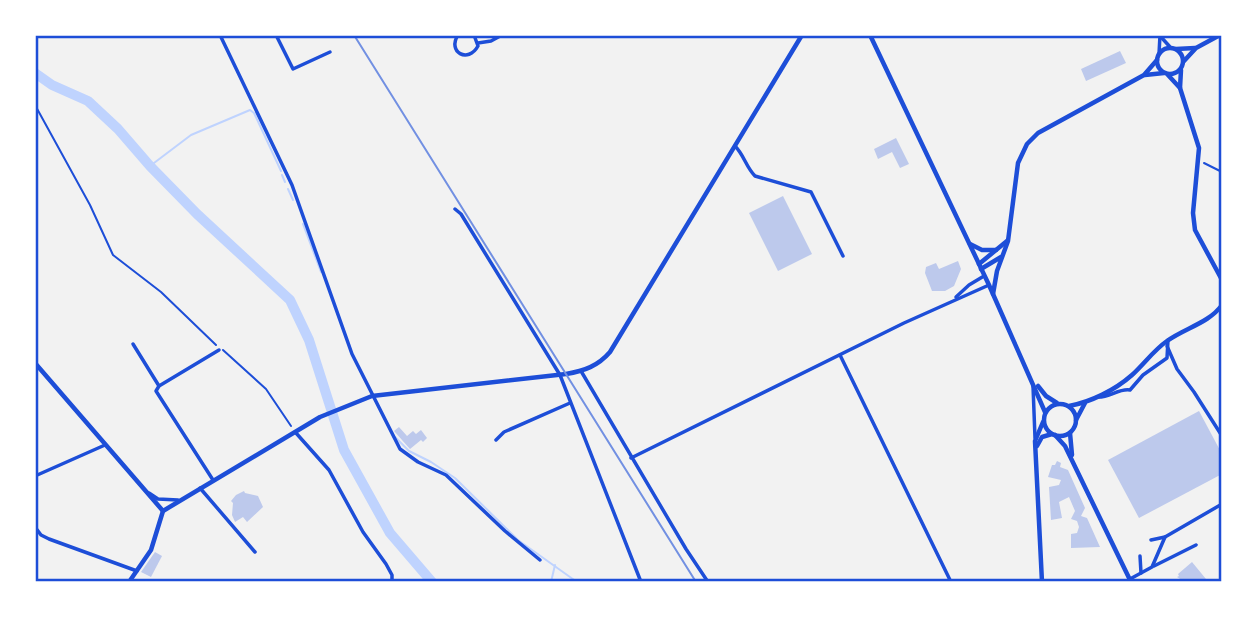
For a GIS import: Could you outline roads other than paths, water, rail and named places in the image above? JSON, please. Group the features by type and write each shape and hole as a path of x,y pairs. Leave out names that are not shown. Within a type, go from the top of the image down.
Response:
{"street":[{"path":"220,35 292,185 348,341 372,396 400,449 418,462 446,475 540,560"},
{"path":"276,35 293,69 330,52"},
{"path":"456,36 454,48 463,55 474,53 478,43 474,35"},
{"path":"478,43 491,41 502,35"},
{"path":"128,582 134,580 151,550 163,511 320,417 372,396 560,375 582,371 598,364 610,352 802,35"},
{"path":"870,35 1033,381 1045,412 1035,441"},
{"path":"1160,35 1182,55 1184,62"},
{"path":"1160,35 1158,66 1180,88"},
{"path":"1220,35 1196,48 1184,62 1180,88 1198,139 1200,161 1194,221 1199,240 1222,280"},
{"path":"993,294 997,271 1008,241 1018,163 1027,144 1038,133 1144,75 1163,50 1196,48"},
{"path":"1144,75 1181,70"},
{"path":"735,146 743,154 755,176 811,192 843,256"},
{"path":"455,209 461,214 560,375 641,582"},
{"path":"980,267 1008,241"},
{"path":"970,244 988,251 1002,246"},
{"path":"980,267 1003,255"},
{"path":"955,299 984,275"},
{"path":"631,458 955,299 989,285"},
{"path":"1033,381 1046,396 1058,403 1069,406 1085,403 1131,376 1167,343 1219,313 1222,305"},
{"path":"1095,397 1107,397 1126,389 1130,390 1143,375 1164,362 1167,358 1167,343"},
{"path":"1167,343 1177,369 1222,436"},
{"path":"133,344 159,386"},
{"path":"213,480 156,391 159,386 219,350"},
{"path":"840,355 951,582"},
{"path":"35,363 163,511"},
{"path":"582,371 631,458 708,582"},
{"path":"1033,381 1042,582"},
{"path":"496,440 504,432 570,403"},
{"path":"1045,412 1058,403"},
{"path":"1073,463 1070,432 1085,403"},
{"path":"1069,406 1076,420"},
{"path":"1043,422 1046,429 1065,446 1130,581 1196,545"},
{"path":"1036,450 1040,439 1053,435 1063,436 1070,432"},
{"path":"296,433 329,470 363,533 386,564 392,575 392,582"},
{"path":"35,476 106,444"},
{"path":"200,488 255,552"},
{"path":"148,493 158,499 180,500"},
{"path":"1151,540 1165,537 1222,504"},
{"path":"35,527 41,535 49,539 137,571"},
{"path":"1152,567 1165,537"},
{"path":"1140,556 1141,573"}],"waterway":[{"path":"35,73 52,85 88,101 118,129 197,214 290,300 309,340 344,450 390,533 432,582"},
{"path":"150,166 191,135 250,110 254,113 281,171"},
{"path":"282,175 285,182"},
{"path":"288,189 293,200"},
{"path":"303,224 321,272"},
{"path":"395,437 409,451 455,478 518,540 577,582"},
{"path":"551,582 555,565"}],"railway":[{"path":"354,35 696,582"}]}
